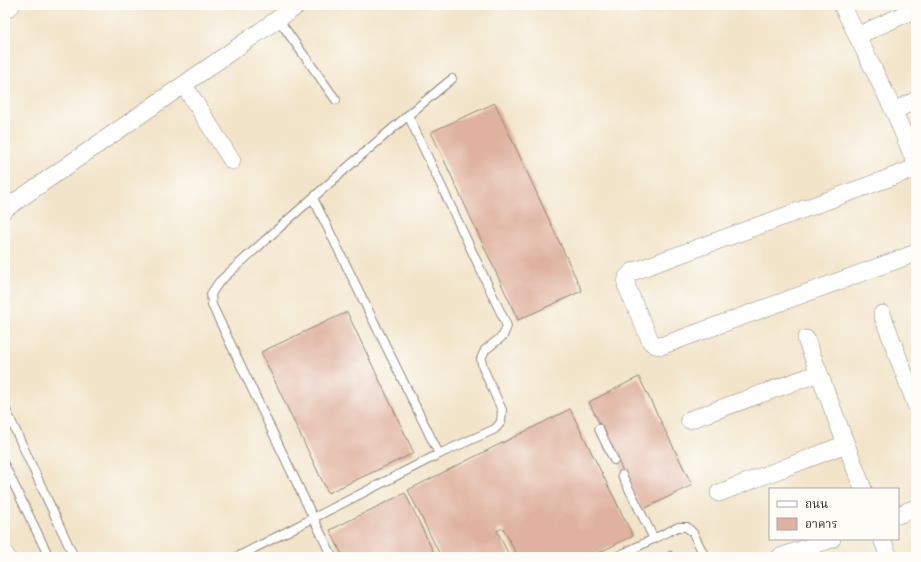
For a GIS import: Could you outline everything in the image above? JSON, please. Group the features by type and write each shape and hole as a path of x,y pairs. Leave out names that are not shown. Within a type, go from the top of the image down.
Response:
{"street":[{"path":"5,10 12,5"},
{"path":"5,209 298,5"},
{"path":"842,5 894,111 916,164"},
{"path":"857,36 916,9"},
{"path":"184,85 232,161"},
{"path":"894,111 916,100"},
{"path":"916,168 632,272 627,277 626,284 651,342 655,345 661,346 916,253"},
{"path":"882,314 916,405"},
{"path":"806,339 863,488"},
{"path":"689,420 819,373"},
{"path":"719,493 846,444"},
{"path":"899,515 916,508"},
{"path":"780,557 829,540"},
{"path":"882,540 889,557"}],"lane":[{"path":"278,19 336,100"},
{"path":"332,557 212,305 210,294 219,282 313,198 408,115 452,79"},
{"path":"237,557 439,454 495,429 501,422 502,410 483,368 481,359 485,350 503,336 507,326 408,115"},
{"path":"313,198 439,454"},
{"path":"6,410 74,557"},
{"path":"599,429 614,460"},
{"path":"5,466 49,557"},
{"path":"622,475 654,539"},
{"path":"616,557 678,527 687,527 693,533 705,557"}],"building":[{"path":"495,103 582,291 518,320 431,132"},
{"path":"347,312 414,453 328,493 261,352"},
{"path":"639,377 692,485 642,510 589,402"},
{"path":"570,409 633,536 590,557 518,557 503,528 497,531 510,557 481,557 480,554 475,557 441,557 408,490"},
{"path":"405,493 436,557 343,557 330,530"},
{"path":"671,551 674,557 658,557"}]}
